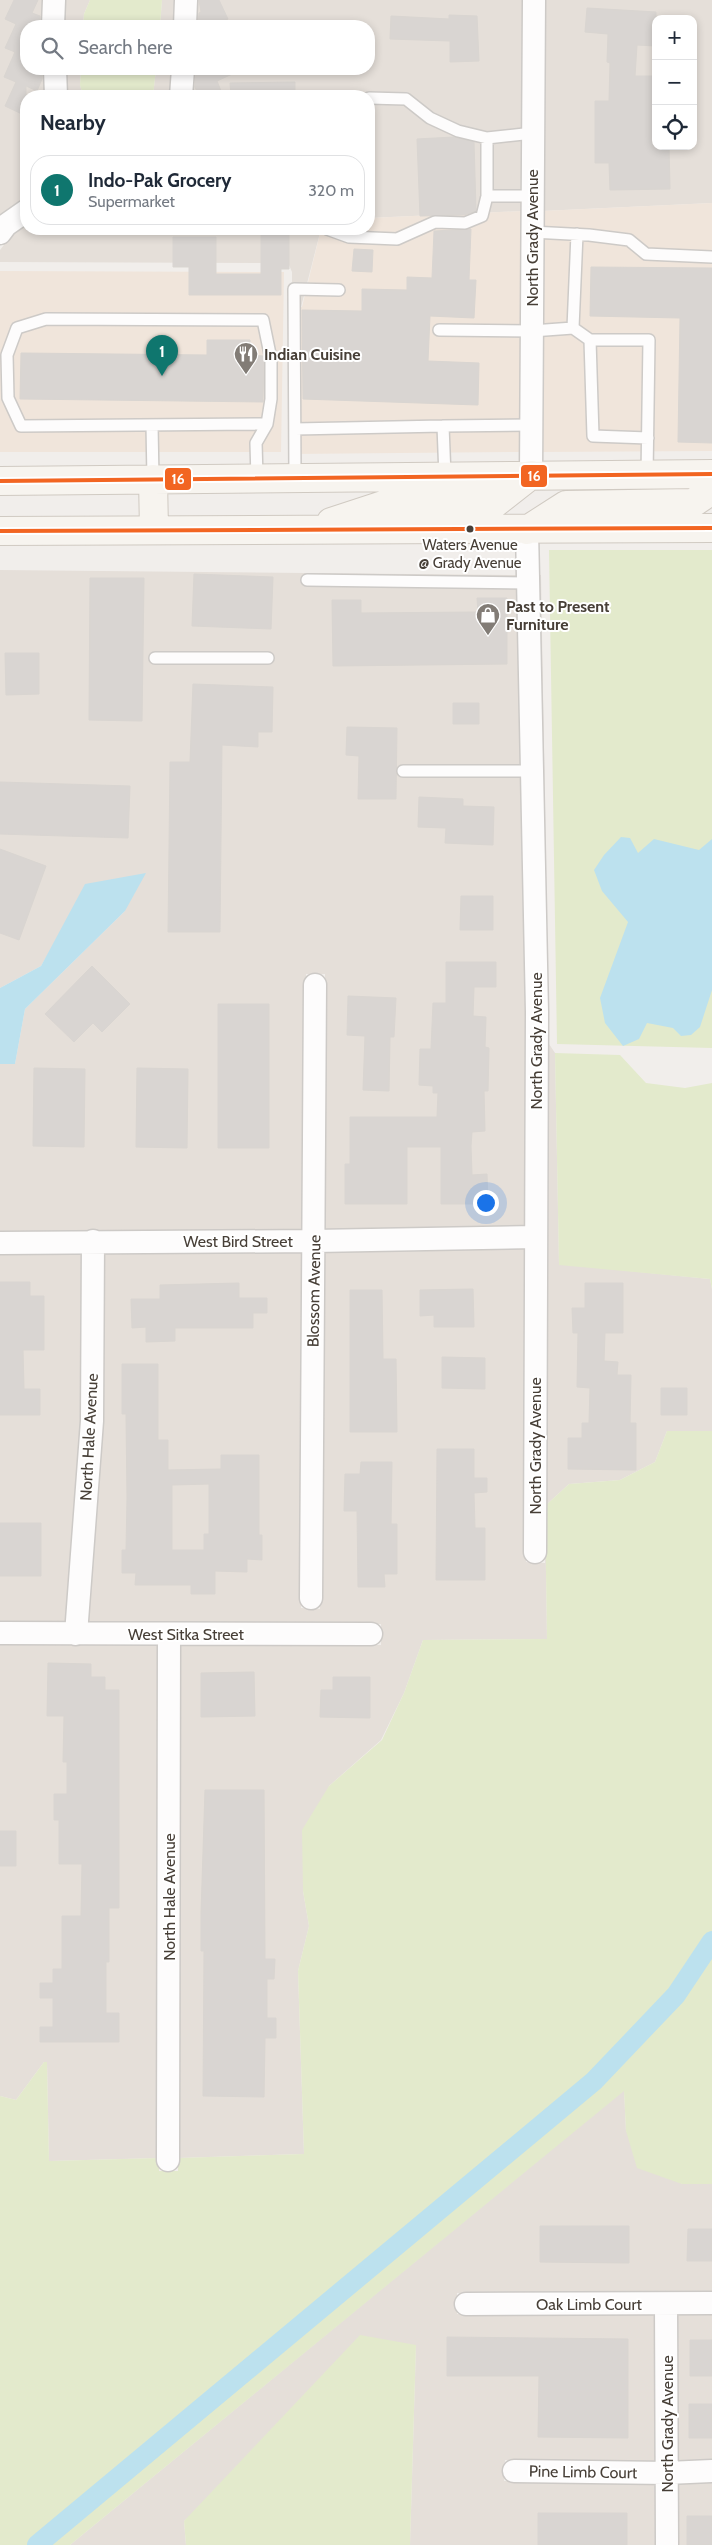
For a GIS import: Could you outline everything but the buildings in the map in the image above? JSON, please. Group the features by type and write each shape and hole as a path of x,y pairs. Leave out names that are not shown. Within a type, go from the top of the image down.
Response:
{"main road":[{"path":"0,481 712,474"},
{"path":"308,530 386,504 494,504 531,475"},
{"path":"153,479 154,530"},
{"path":"527,530 566,505 693,503 712,490"},
{"path":"0,531 712,528"}],"street":[{"path":"53,20 54,0"},
{"path":"185,20 186,0"},
{"name":"North Grady Avenue","path":"531,475 534,0"},
{"path":"55,75 56,90"},
{"path":"181,90 183,75"},
{"path":"0,233 6,225 20,215"},
{"name":"North Grady Avenue","path":"527,530 537,1012 535,1552"},
{"name":"Blossom Avenue","path":"310,1598 315,1241 315,985"},
{"name":"West Bird Street","path":"0,1243 315,1241 536,1237"},
{"name":"North Hale Avenue","path":"76,1634 92,1421 93,1241"},
{"name":"West Sitka Street","path":"0,1633 371,1634"},
{"name":"North Hale Avenue","path":"168,2160 169,1634"},
{"name":"Oak Limb Court","path":"466,2304 712,2303"},
{"name":"North Grady Avenue","path":"666,2304 667,2545"},
{"name":"Pine Limb Court","path":"514,2471 667,2473 712,2471"}],"lane":[{"path":"375,98 406,99 430,118 458,132 486,138 533,133"},
{"path":"344,235 349,237 397,239 435,222 465,222 482,216 487,196 486,138"},
{"path":"487,196 533,196"},
{"path":"532,232 577,234 629,240 646,254 712,257"},
{"path":"572,328 577,234"},
{"path":"295,478 294,288 339,290"},
{"path":"257,478 256,443 267,424 271,399 271,358 263,320 46,319 17,328 7,354 8,398 21,426 267,424"},
{"path":"439,330 532,331 572,328 590,340 649,340 646,475"},
{"path":"590,340 593,436 648,438"},
{"path":"152,425 153,479"},
{"path":"295,429 531,425"},
{"path":"443,426 445,476"},
{"path":"307,580 528,584"},
{"path":"156,658 268,658"},
{"path":"404,771 532,771"}],"shaded area":[{"path":"0,0 44,0 43,20 20,20 20,75 45,75 47,90 20,90 20,203 0,217"},
{"path":"64,0 90,0 84,20 62,20"},
{"path":"162,0 176,0 176,20 160,20"},
{"path":"196,0 524,0 523,211 375,218 375,90 191,90 192,75 375,75 375,20 195,20"},
{"path":"543,0 712,0 712,203 542,211"},
{"path":"65,75 81,75 81,90 66,90"},
{"path":"155,75 173,75 171,90 154,90"},
{"path":"712,203 712,451 541,452 542,211"},
{"path":"523,211 521,452 289,454 292,308 302,307 320,235 375,235 375,218"},
{"path":"20,228 20,235 319,235 301,307 292,308 292,272 289,265 284,263 0,262 0,250 13,233"},
{"path":"0,271 284,272 281,452 0,452"},
{"path":"0,570 518,575 527,1012 526,1226 324,1230 325,974 306,974 305,1230 0,1232 0,1064 15,1064 25,1009 125,911 63,928 41,966 0,988"},
{"path":"537,575 541,575 549,1044 555,1053 559,1264 710,1279 712,1289 712,1431 667,1431 655,1462 620,1480 569,1484 545,1506 547,1012"},
{"path":"526,1248 526,1562 545,1563 545,1517 547,1639 423,1640 404,1693 381,1740 329,1786 303,1891 309,1926 298,1971 304,2154 178,2158 179,1645 381,1645 381,1624 86,1623 103,1252 305,1252 301,1608 320,1609 324,1252"},
{"path":"83,1252 82,1420 67,1623 0,1622 0,1254"},
{"path":"0,1644 160,1645 159,2158 49,2161 47,2062 44,2062 16,2100 0,2096"},
{"path":"624,2090 626,2131 682,2184 712,2184 712,2292 457,2293 457,2314 657,2315 658,2463 505,2460 504,2481 658,2484 658,2545 410,2545 416,2345 184,2521 186,2545 70,2545"},
{"path":"676,2314 712,2314 712,2460 677,2462"},
{"path":"712,2482 712,2545 677,2545 677,2484"}],"green space":[{"path":"90,0 162,0 160,20 84,20"},
{"path":"81,75 155,75 154,90 81,90"},
{"path":"549,550 712,550 712,1048 557,1044"},
{"path":"555,1053 620,1055 646,1083 685,1088 712,1083 712,1289 710,1279 559,1265"},
{"path":"667,1431 712,1431 712,2184 682,2184 637,2168 626,2131 624,2091 70,2545 0,2545 0,2096 16,2100 44,2062 47,2062 49,2161 159,2158 159,2171 178,2171 178,2158 304,2154 298,1971 309,1926 303,1891 302,1830 329,1786 382,1740 404,1693 423,1640 547,1639 545,1506 569,1484 620,1480 655,1462"},
{"path":"360,2335 416,2345 410,2545 186,2545 184,2521"}],"water":[{"path":"621,837 630,838 638,853 654,839 699,850 712,839 712,990 700,1027 691,1035 681,1036 673,1028 647,1023 639,1039 623,1046 605,1023 600,998 628,922 602,891 594,870 604,855"},
{"path":"146,873 125,911 25,1009 15,1064 0,1064 0,988 41,966 85,884"}],"waterway":[{"path":"37,2545 594,2081 676,1995 712,1941"}],"transit line":[{"name":"16","path":"0,481 712,474"},
{"name":"16","path":"0,531 712,528"}],"place":[{"name":"Indian Cuisine","path":"246,375"},
{"name":"Indo-Pak Grocery","path":"162,376"},
{"name":"Waters Avenue @ Grady Avenue","path":"470,529"},
{"name":"Past to Present Furniture","path":"488,636"}]}
